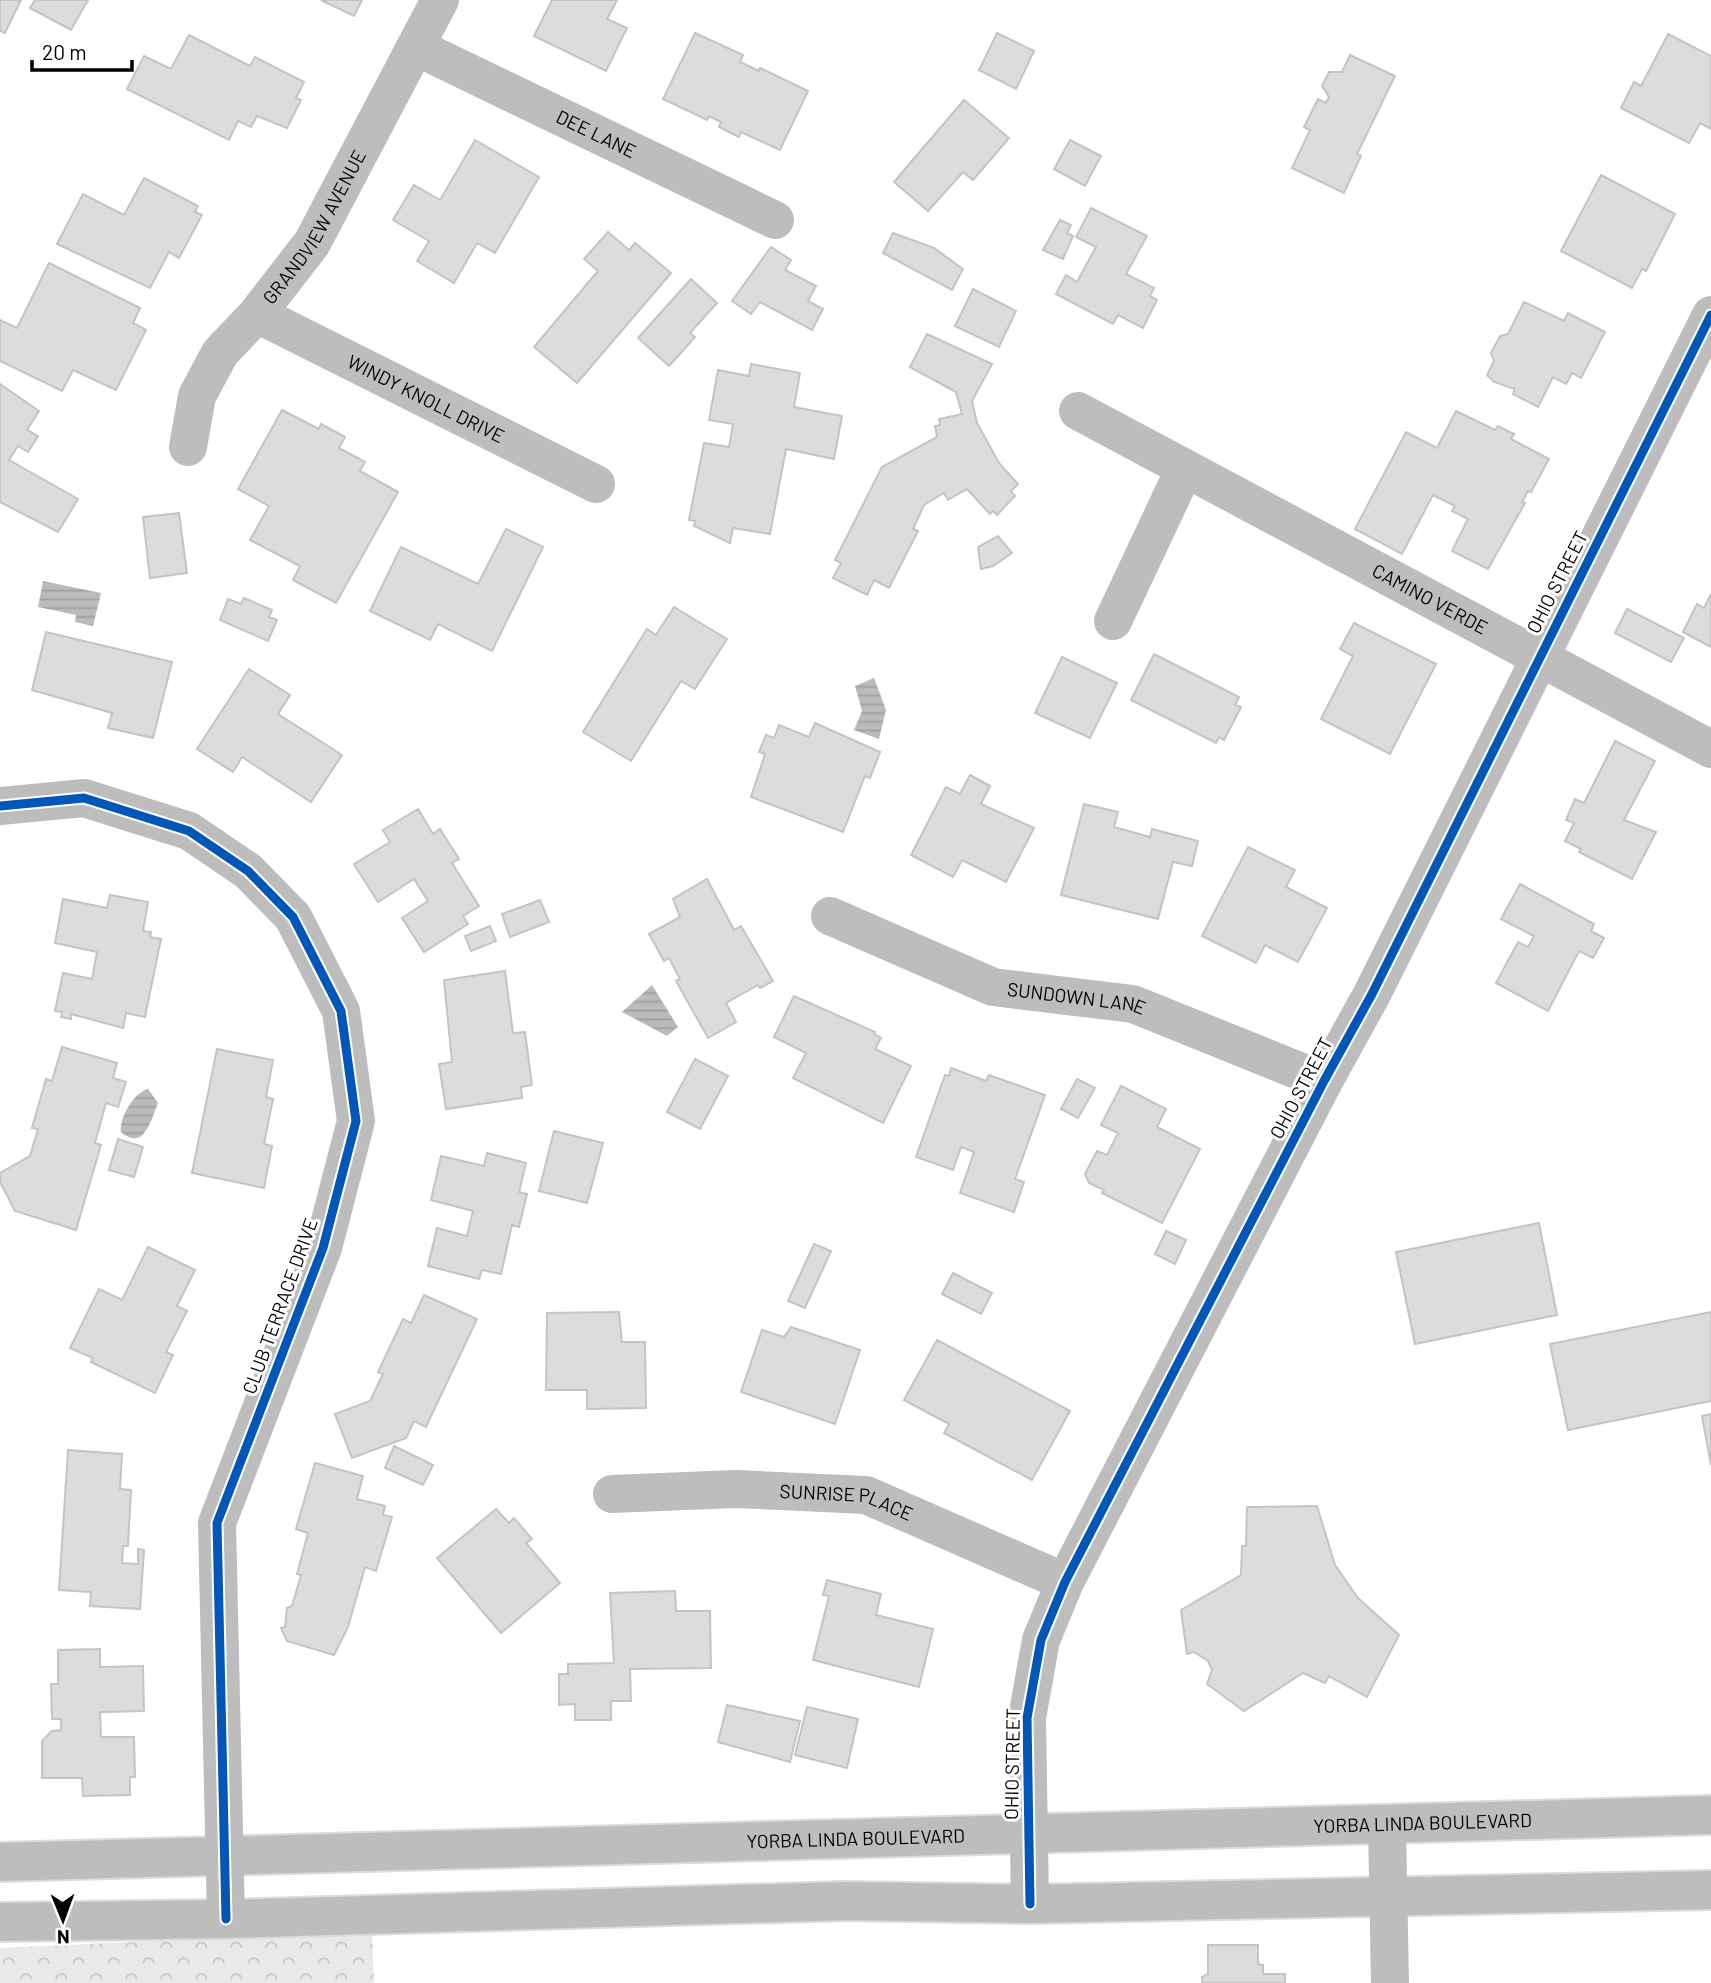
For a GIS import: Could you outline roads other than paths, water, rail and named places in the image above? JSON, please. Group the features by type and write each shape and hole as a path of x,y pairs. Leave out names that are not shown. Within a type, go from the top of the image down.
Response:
{"street":[{"name":"GRANDVIEW AVENUE","path":"188,447 197,396 220,353 257,314 312,243 440,0"},
{"name":"DEE LANE","path":"416,47 775,220"},
{"name":"WINDY KNOLL DRIVE","path":"257,314 596,484"},
{"name":"OHIO STREET","path":"1030,1904 1027,1718 1041,1640 1065,1582 1324,1081 1372,994 1711,315"},
{"name":"CAMINO VERDE","path":"1078,411 1711,749"},
{"path":"1113,621 1185,468"},
{"name":"CLUB TERRACE DRIVE","path":"0,806 84,798 189,831 248,871 293,918 341,1011 356,1122 323,1248 217,1523 226,1919"},
{"name":"SUNDOWN LANE","path":"830,916 993,987 1133,1004 1324,1081"},
{"name":"SUNRISE PLACE","path":"612,1493 736,1489 866,1495 1065,1582"},
{"name":"YORBA LINDA BOULEVARD","path":"0,1863 1711,1815"},
{"path":"1387,1826 1390,1983"},
{"path":"0,1922 226,1919 845,1901 1030,1904 1711,1890"}]}
